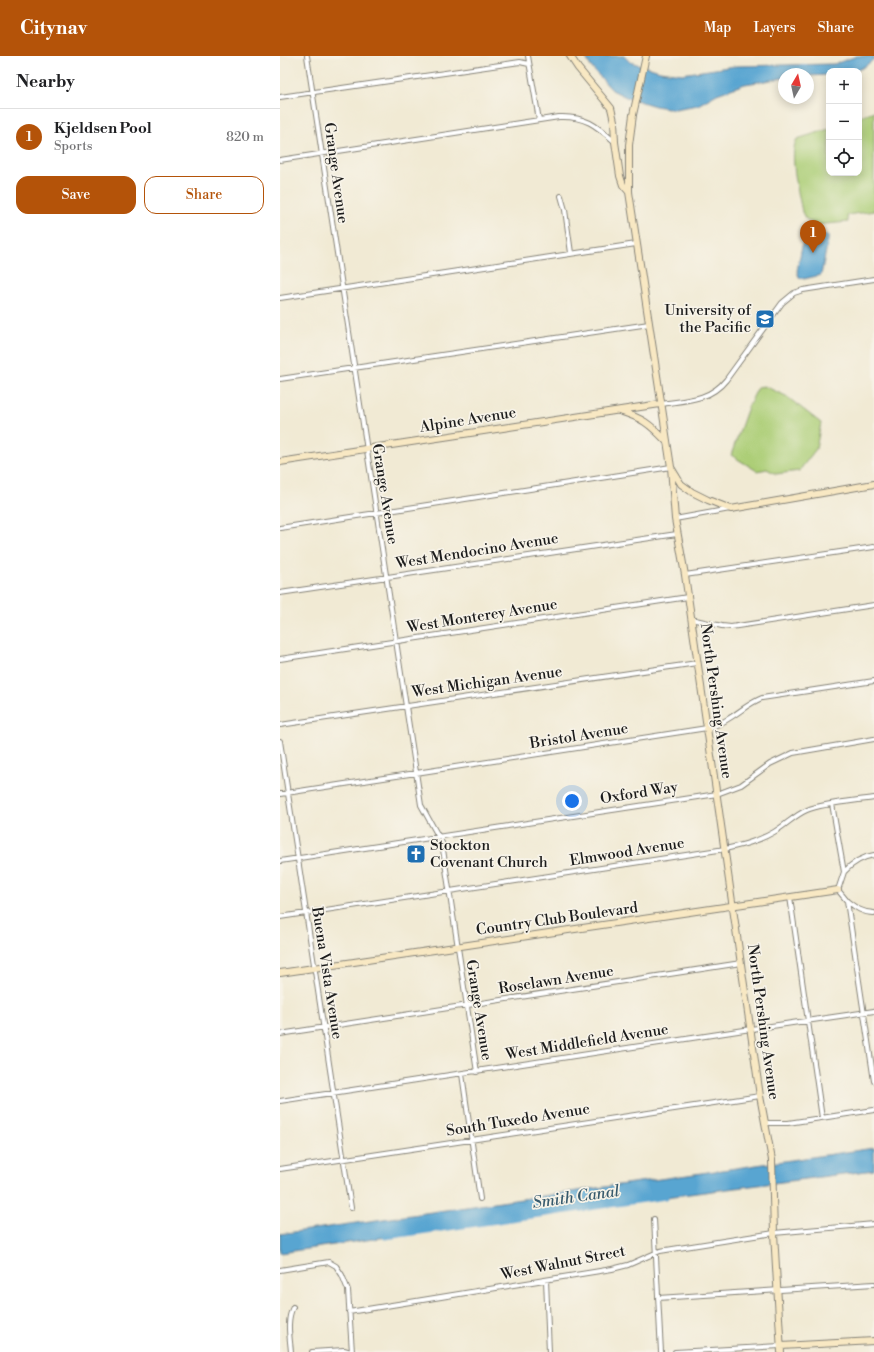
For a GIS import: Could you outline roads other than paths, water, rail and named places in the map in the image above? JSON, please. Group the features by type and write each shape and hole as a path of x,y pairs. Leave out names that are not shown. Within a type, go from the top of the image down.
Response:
{"street":[{"name":"Grange Avenue","path":"307,56 420,805 442,842 477,1072"},
{"path":"528,56 538,120"},
{"path":"570,56 610,108 614,121 615,142 620,176 623,185 629,192"},
{"name":"North Pershing Avenue","path":"646,56 633,115 628,152 629,192 660,404 671,467 677,534 685,575 760,1096 772,1160 774,1233 781,1349"},
{"path":"280,97 520,62 529,64"},
{"path":"280,160 568,116 590,122 615,142"},
{"path":"561,196 571,253"},
{"path":"280,298 636,244"},
{"path":"660,404 701,397 716,390 726,380 782,303 794,293 803,290 874,280"},
{"path":"280,379 649,324"},
{"name":"Alpine Avenue","path":"280,462 660,404"},
{"path":"618,410 646,421 666,441"},
{"path":"280,528 671,467 681,484 692,492 731,509"},
{"path":"675,519 874,484"},
{"name":"West Mendocino Avenue","path":"280,593 677,534"},
{"path":"685,575 874,547"},
{"name":"West Monterey Avenue","path":"280,659 688,597"},
{"path":"691,619 731,627 874,605"},
{"name":"West Michigan Avenue","path":"280,725 697,662"},
{"name":"Bristol Avenue","path":"280,794 707,728 729,719 747,705 762,698 874,681"},
{"name":"Oxford Way","path":"280,861 717,794 741,785 770,764 793,753 874,740"},
{"name":"Buena Vista Avenue","path":"280,741 351,1208"},
{"name":"Elmwood Avenue","path":"280,917 725,849 766,837 808,809 874,798"},
{"path":"832,804 844,872"},
{"path":"874,855 867,856 849,866 844,872 838,890 856,909 866,913 874,913"},
{"name":"Country Club Boulevard","path":"280,973 838,890"},
{"path":"790,897 822,1118"},
{"path":"847,901 874,1080"},
{"name":"Roselawn Avenue","path":"280,1034 741,963"},
{"name":"West Middlefield Avenue","path":"280,1102 874,1011"},
{"name":"Grange Avenue","path":"462,1074 480,1199"},
{"name":"South Tuxedo Avenue","path":"280,1169 760,1096"},
{"path":"765,1123 788,1123 874,1110"},
{"path":"654,1219 661,1352"},
{"name":"West Walnut Street","path":"350,1312 612,1269 628,1265 655,1252 774,1233 874,1224"},
{"path":"280,1270 329,1262 334,1264 342,1275 348,1290 351,1352 344,1350 312,1352"},
{"path":"546,1280 549,1352"},
{"path":"658,1298 874,1284"},
{"path":"291,1352 289,1322 290,1314 293,1308"},
{"path":"675,1352 781,1349 874,1341"}],"water":[{"path":"585,56 624,56 630,62 660,71 682,74 735,66 834,64 857,56 874,56 874,59 862,68 826,68 826,75 814,76 814,68 778,68 778,79 745,84 717,94 698,105 675,109 655,106 626,97 612,90 591,67"},
{"path":"805,231 829,236 821,275 804,279 799,277 797,271"},
{"path":"874,1148 874,1170 574,1209 280,1253 280,1234"}],"waterway":[{"name":"Smith Canal","path":"385,1237 666,1197"}],"place":[{"name":"Kjeldsen Pool","path":"813,253"},
{"name":"University of the Pacific","path":"765,319"},
{"name":"Stockton Covenant Church","path":"416,854"}]}
